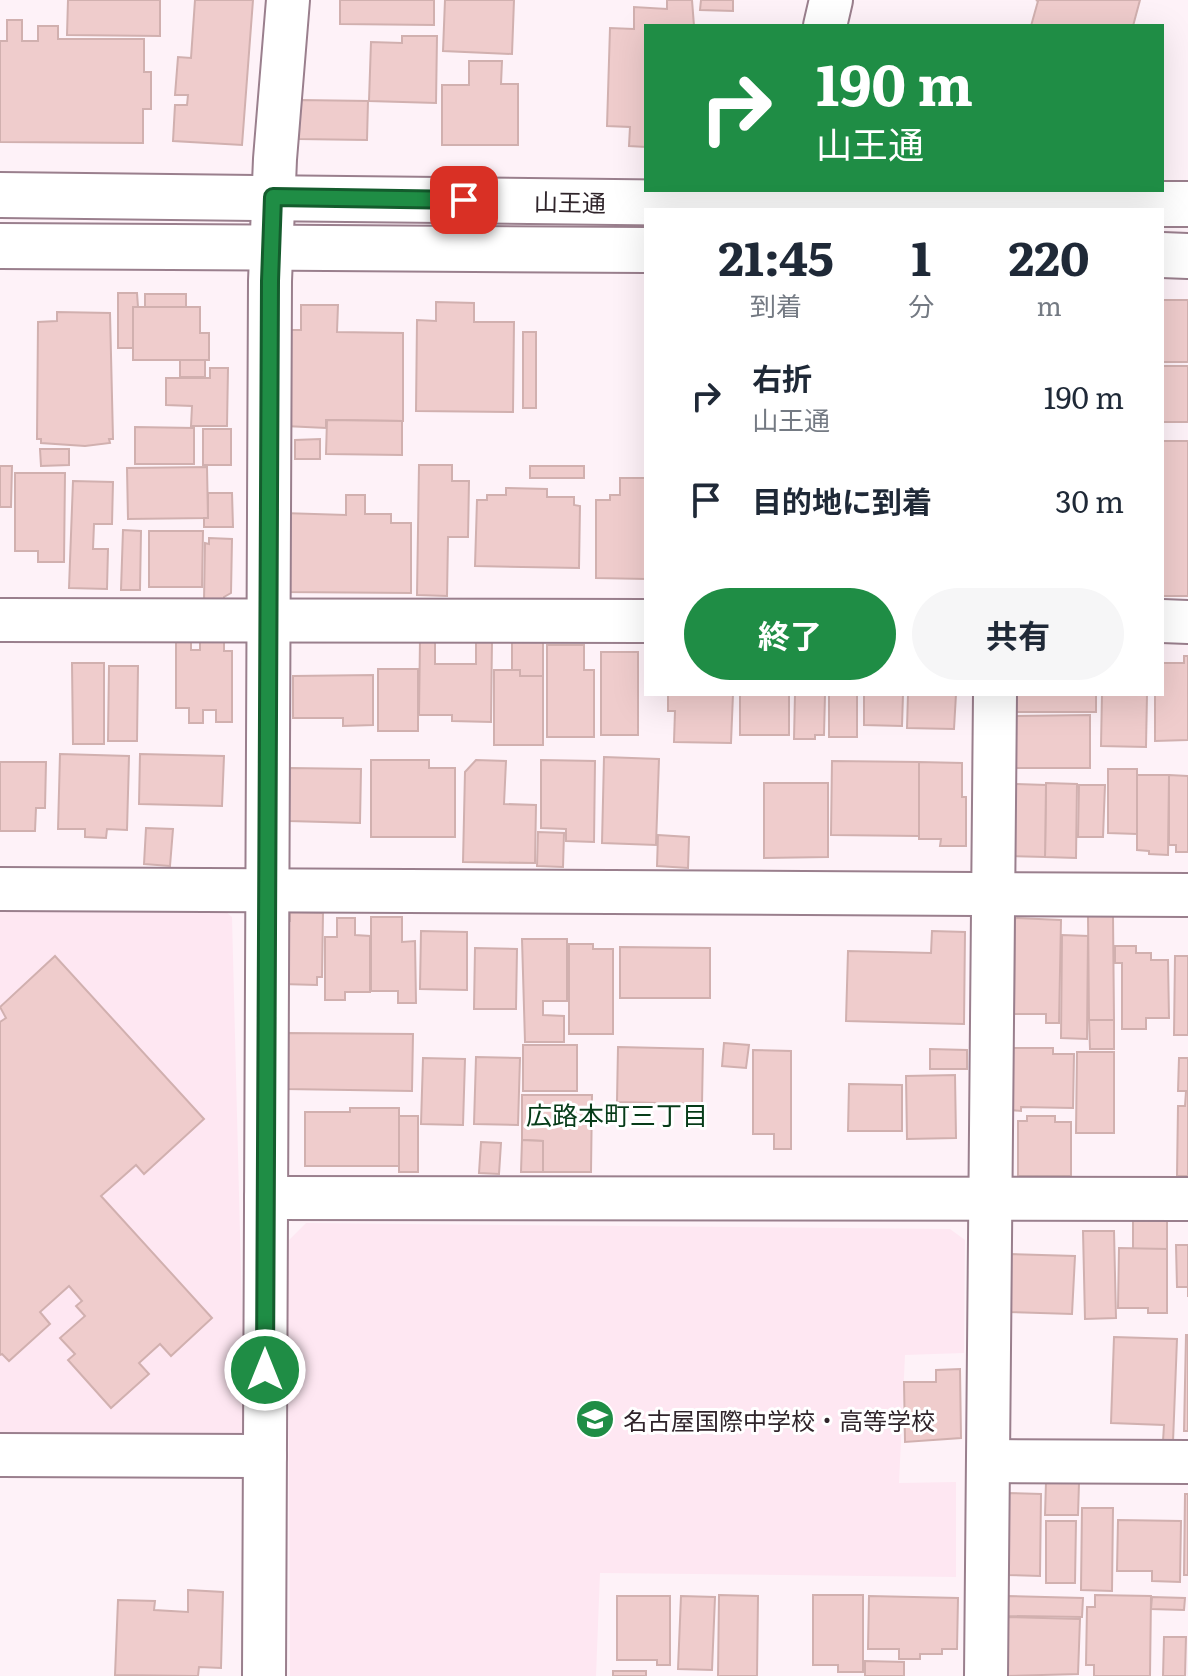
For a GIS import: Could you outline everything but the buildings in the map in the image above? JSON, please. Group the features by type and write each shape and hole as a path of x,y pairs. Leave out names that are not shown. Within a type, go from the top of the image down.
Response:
{"main road":[{"name":"山王通","path":"0,195 784,197 1188,204"},
{"name":"山王通","path":"0,246 644,250"},
{"path":"1164,255 1188,256"}],"street":[{"path":"264,1676 271,248 288,0"},
{"path":"825,24 831,0"},
{"path":"0,620 644,621"},
{"path":"1164,621 1188,622"},
{"path":"986,1676 995,696"},
{"path":"0,889 1188,895"},
{"path":"266,1198 1188,1199"},
{"path":"0,1455 265,1456"},
{"path":"988,1461 1188,1462"}],"shaded area":[{"path":"220,907 232,917 245,1431 233,1443 0,1441 0,908"},
{"name":"名古屋国際中学校・高等学校","path":"306,1223 950,1229 965,1240 964,1353 905,1355 899,1483 956,1482 956,1577 600,1573 596,1676 290,1676 288,1241"}],"place":[{"name":"名古屋国際中学校・高等学校","path":"595,1419"}],"district":[{"name":"広路本町三丁目","path":"617,1113"}],"route":[{"path":"265,1370 270,281 273,197 464,200"}]}
